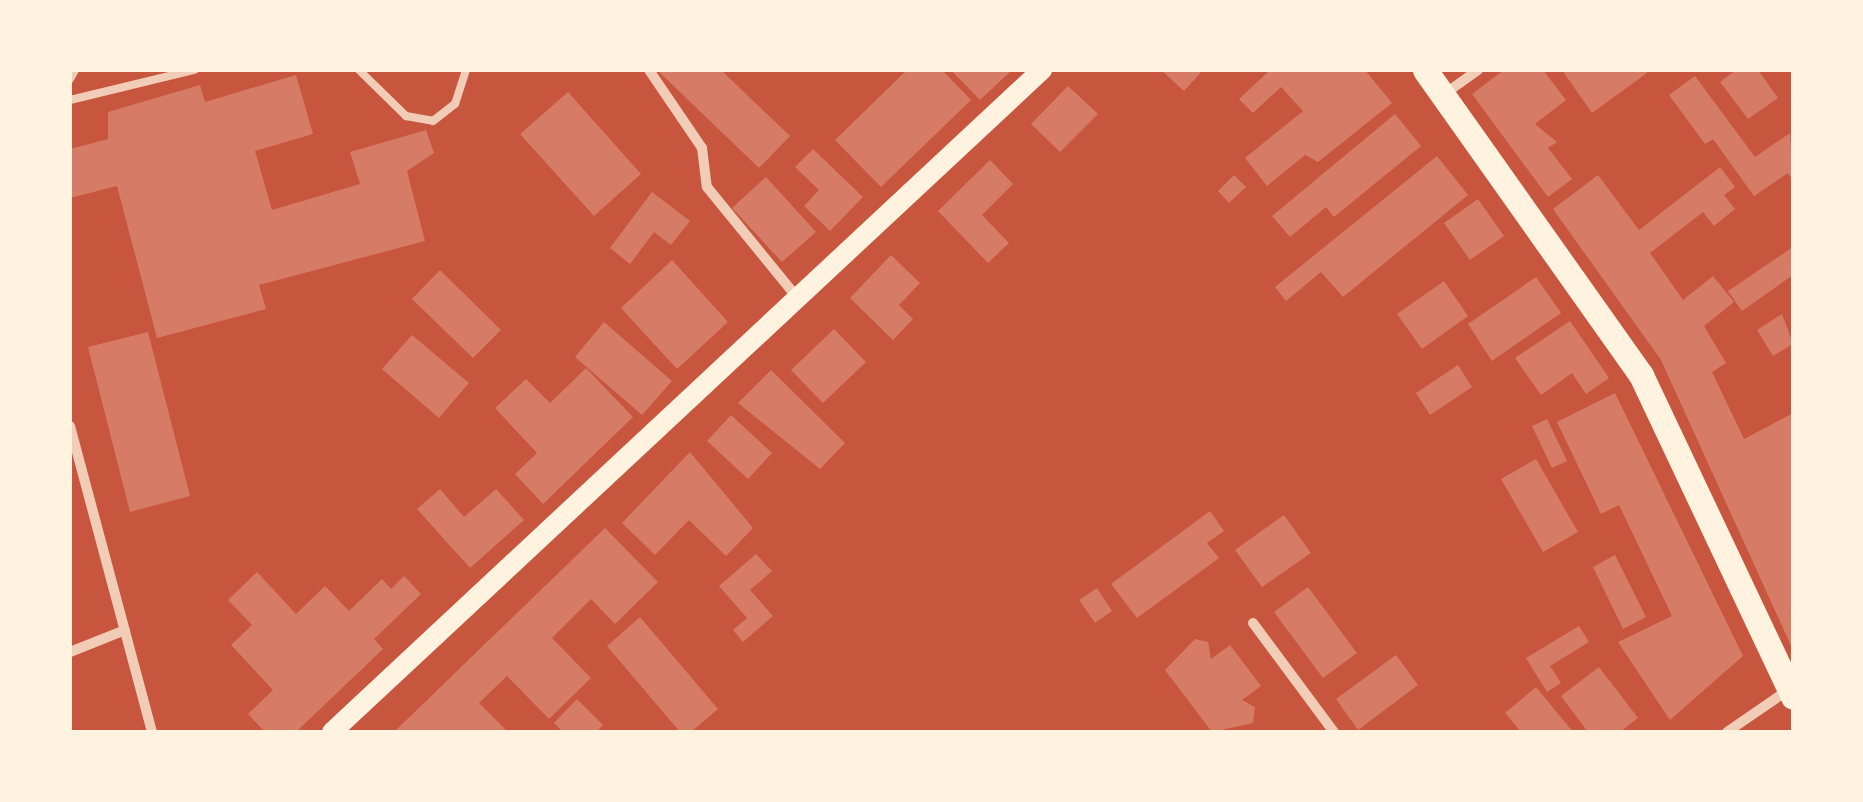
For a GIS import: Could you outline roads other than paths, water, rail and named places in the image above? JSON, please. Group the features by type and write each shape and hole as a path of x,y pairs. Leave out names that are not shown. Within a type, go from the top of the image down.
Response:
{"main road":[{"path":"332,732 794,296 1042,70"},
{"path":"1425,70 1641,375 1792,691"}],"street":[{"path":"649,70 702,148 707,187 794,296"},
{"path":"1443,96 1478,70"},
{"path":"70,426 152,732"},
{"path":"1252,622 1334,732"},
{"path":"70,652 125,630"},
{"path":"1727,732 1792,691"}],"lane":[{"path":"70,79 75,70"},
{"path":"70,100 194,70"},
{"path":"359,70 406,116 433,120 455,104 466,70"}]}
